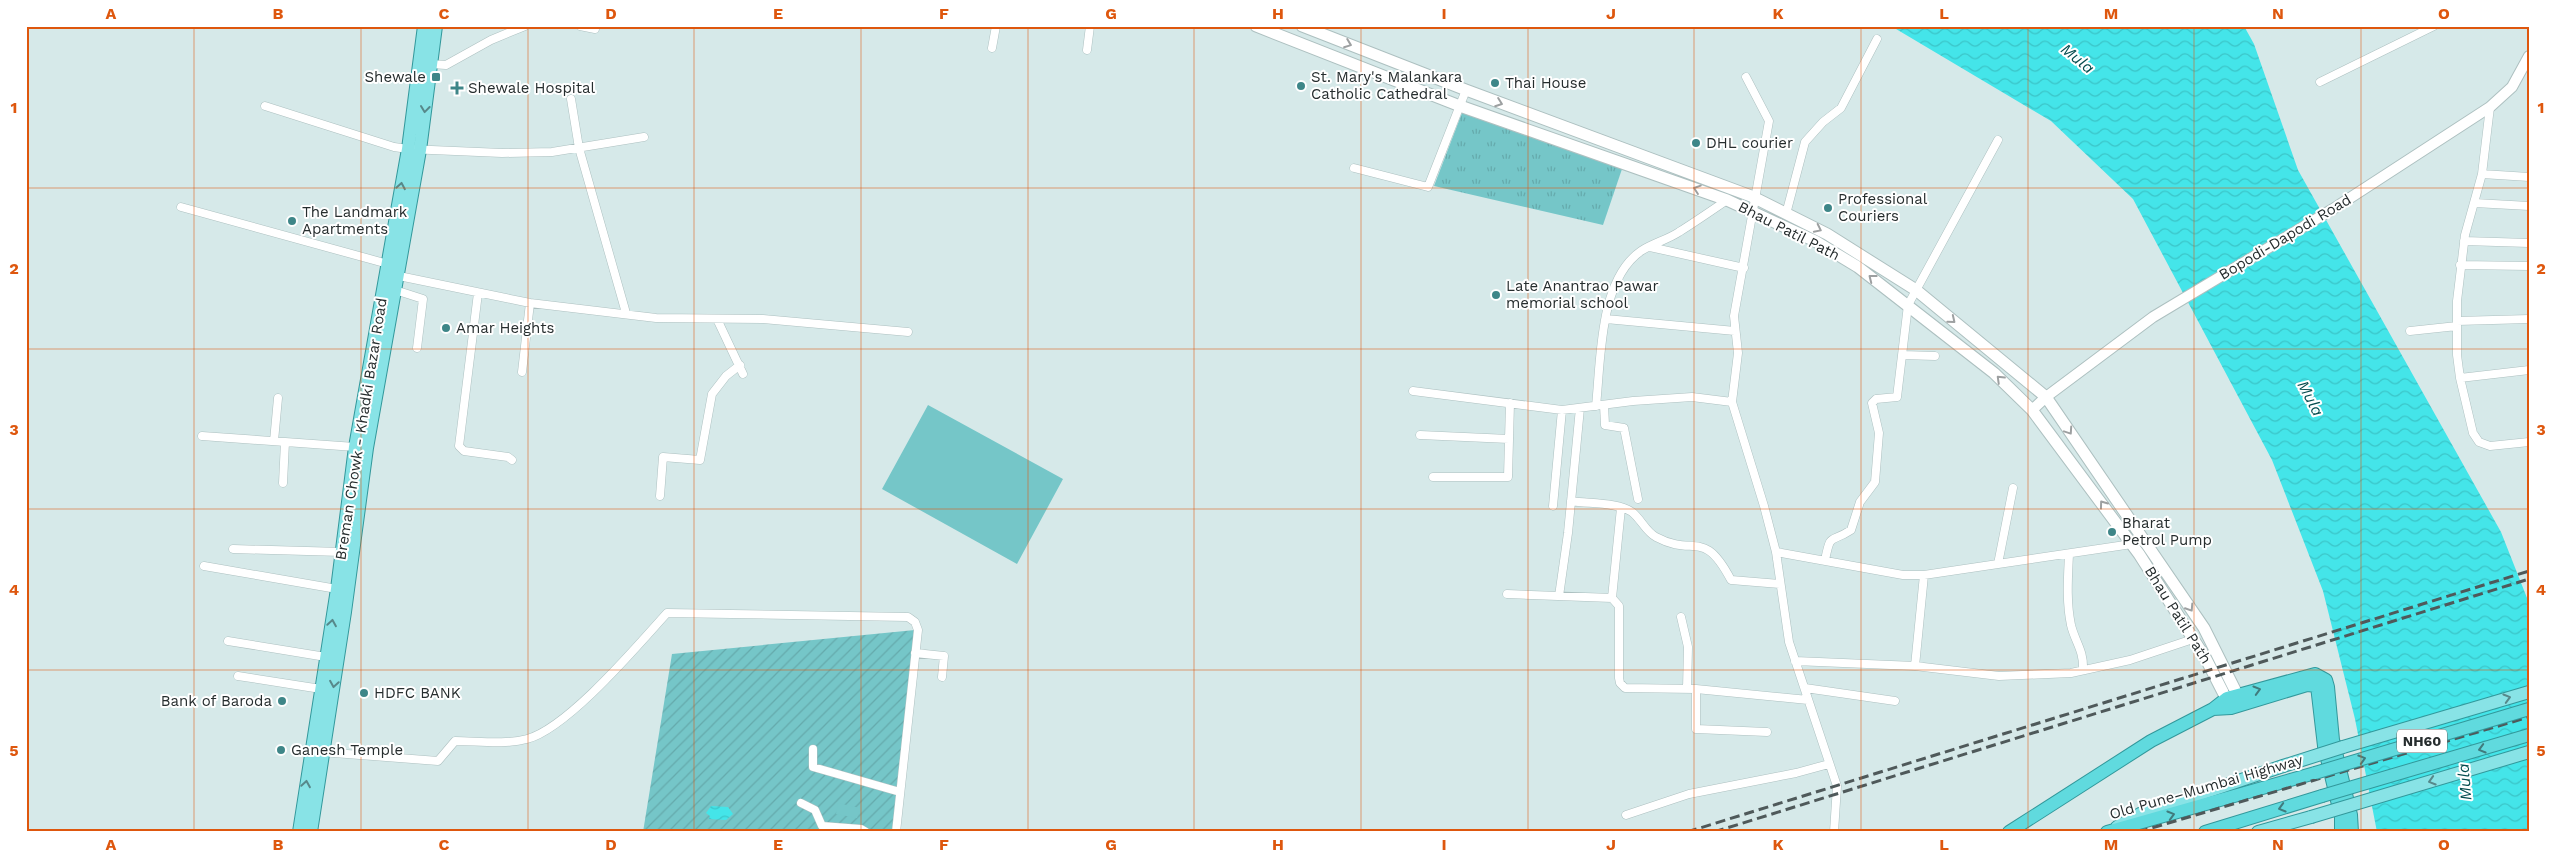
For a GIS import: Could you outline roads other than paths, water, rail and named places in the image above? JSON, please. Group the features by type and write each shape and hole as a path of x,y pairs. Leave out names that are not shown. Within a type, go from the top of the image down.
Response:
{"highway":[{"path":"2235,702 2305,675 2316,674 2326,680 2333,740 2351,815 2352,832"},
{"path":"2009,832 2151,741 2213,708 2307,686 2317,686 2324,746 2341,816 2341,832"},
{"name":"Old Pune–Mumbai Highway","path":"2109,831 2315,773 2529,708"},
{"name":"NH60","path":"2205,832 2529,735"},
{"path":"2028,832 2034,815"}],"main road":[{"name":"Breman Chowk - Khadki Bazar Road","path":"414,149 424,26"},
{"name":"Breman Chowk - Khadki Bazar Road","path":"311,832 321,689 338,589 344,572 342,552 355,447 431,64 436,26"},
{"name":"Bhau Patil Path","path":"1256,26 1460,106 1727,200 1822,245 1858,267 1994,373 2032,410 2132,544 2235,702"},
{"name":"Bhau Patil Path","path":"1302,26 1466,90 1756,198 1827,234 1916,290 2046,397 2137,527 2204,628 2235,702"},
{"name":"Breman Chowk - Khadki Bazar Road","path":"299,832 317,752 344,572 395,290 390,271"},
{"path":"2109,831 2140,814 2283,766 2529,692"},
{"path":"2258,832 2529,752"}],"street":[{"path":"431,64 446,66 509,29 525,26"},
{"path":"580,26 595,29"},
{"path":"992,48 996,26"},
{"path":"1087,50 1090,26"},
{"path":"2320,82 2434,26"},
{"path":"1786,214 1805,142 1823,122 1841,108 1877,39"},
{"name":"Bopodi-Dapodi Road","path":"2032,410 2046,397 2152,317 2333,209 2490,107 2512,87 2529,56"},
{"path":"1746,77 1769,121 1734,316 1738,353 1732,402 1776,552 1789,642 1806,688 1808,700 1837,786 1834,832"},
{"path":"1354,168 1428,187 1466,90"},
{"path":"571,99 579,148 626,313"},
{"path":"265,106 394,147 414,149 502,153 552,152 644,137"},
{"path":"2490,107 2482,174 2464,241 2460,265 2457,323 2460,378 2473,433 2479,442 2490,446 2529,442"},
{"path":"1825,560 1829,541 1833,537 1851,530 1860,502 1875,482 1879,433 1872,403 1876,399 1897,397 1908,305 1998,140"},
{"path":"2482,174 2529,177"},
{"path":"1638,499 1624,428 1604,425 1600,405 1606,319 1615,285 1624,268 1641,252 1678,233 1727,200"},
{"path":"2474,203 2529,206"},
{"path":"181,207 390,271 478,294 530,303 656,318 764,318 908,332"},
{"path":"2464,241 2529,243"},
{"path":"1650,247 1744,268"},
{"path":"2460,265 2529,266"},
{"path":"395,290 423,299 417,348"},
{"path":"478,294 459,446 464,451 508,457 512,460"},
{"path":"522,372 530,303"},
{"path":"717,319 743,374"},
{"path":"1606,319 1735,331"},
{"path":"2410,331 2457,323 2529,319"},
{"path":"1902,355 1935,356"},
{"path":"660,496 662,457 700,460 712,394 726,376 740,365"},
{"path":"2460,378 2529,370"},
{"path":"1413,390 1562,410 1692,397 1732,402"},
{"path":"274,441 278,398"},
{"path":"1433,477 1508,477 1510,403"},
{"path":"1559,596 1580,408"},
{"path":"1552,506 1562,410"},
{"path":"1420,435 1509,439"},
{"path":"202,436 355,447"},
{"path":"283,483 285,442"},
{"path":"1998,564 2013,488"},
{"path":"1571,502 1621,508 1631,512 1655,537 1672,543 1705,546 1720,560 1731,580 1780,584"},
{"path":"1612,598 1621,508"},
{"path":"1776,552 1903,576 2132,544"},
{"path":"233,549 342,552"},
{"path":"2069,554 2068,605 2071,627 2084,659 2083,670"},
{"path":"204,566 338,589"},
{"path":"1915,666 1924,574"},
{"path":"1507,594 1612,598 1619,606 1621,616 1619,678 1622,686 1692,689 1808,700"},
{"path":"317,752 438,761 455,741 528,739 568,715 621,663 667,613 908,617 917,625 896,832"},
{"path":"1681,617 1688,647 1696,729 1767,732"},
{"path":"1795,661 1915,666 1999,676 2083,670 2130,660 2193,639"},
{"path":"228,641 326,657"},
{"path":"915,653 944,656 942,677"},
{"path":"238,676 321,689"},
{"path":"1806,688 1895,701"},
{"path":"813,749 813,767 900,792"},
{"path":"1626,815 1689,794 1732,784 1796,773 1829,764"},
{"path":"801,803 815,810 820,824 824,827 861,829 866,832"}],"water":[{"name":"Mula","path":"1891,26 2244,26 2254,44 2298,170 2501,532 2529,603 2529,832 2377,832 2355,719 2323,591 2272,460 2133,199 2051,121"},
{"path":"711,806 728,807 733,814 726,820 709,819 710,816 706,813"}],"railway":[{"path":"1687,832 2529,571"},
{"path":"1714,832 2529,579"},
{"path":"2138,832 2529,717"}],"place":[{"name":"Shewale","path":"436,77"},
{"name":"Thai House","path":"1495,83"},
{"name":"St. Mary's Malankara Catholic Cathedral","path":"1301,86"},
{"name":"Shewale Hospital","path":"457,88"},
{"name":"DHL courier","path":"1696,143"},
{"name":"Professional Couriers","path":"1828,208"},
{"name":"The Landmark Apartments","path":"292,221"},
{"name":"Late Anantrao Pawar memorial school","path":"1496,295"},
{"name":"Amar Heights","path":"446,328"},
{"name":"Bharat Petrol Pump","path":"2112,532"},
{"name":"HDFC BANK","path":"364,693"},
{"name":"Bank of Baroda","path":"282,701"},
{"name":"Ganesh Temple","path":"281,750"}]}
